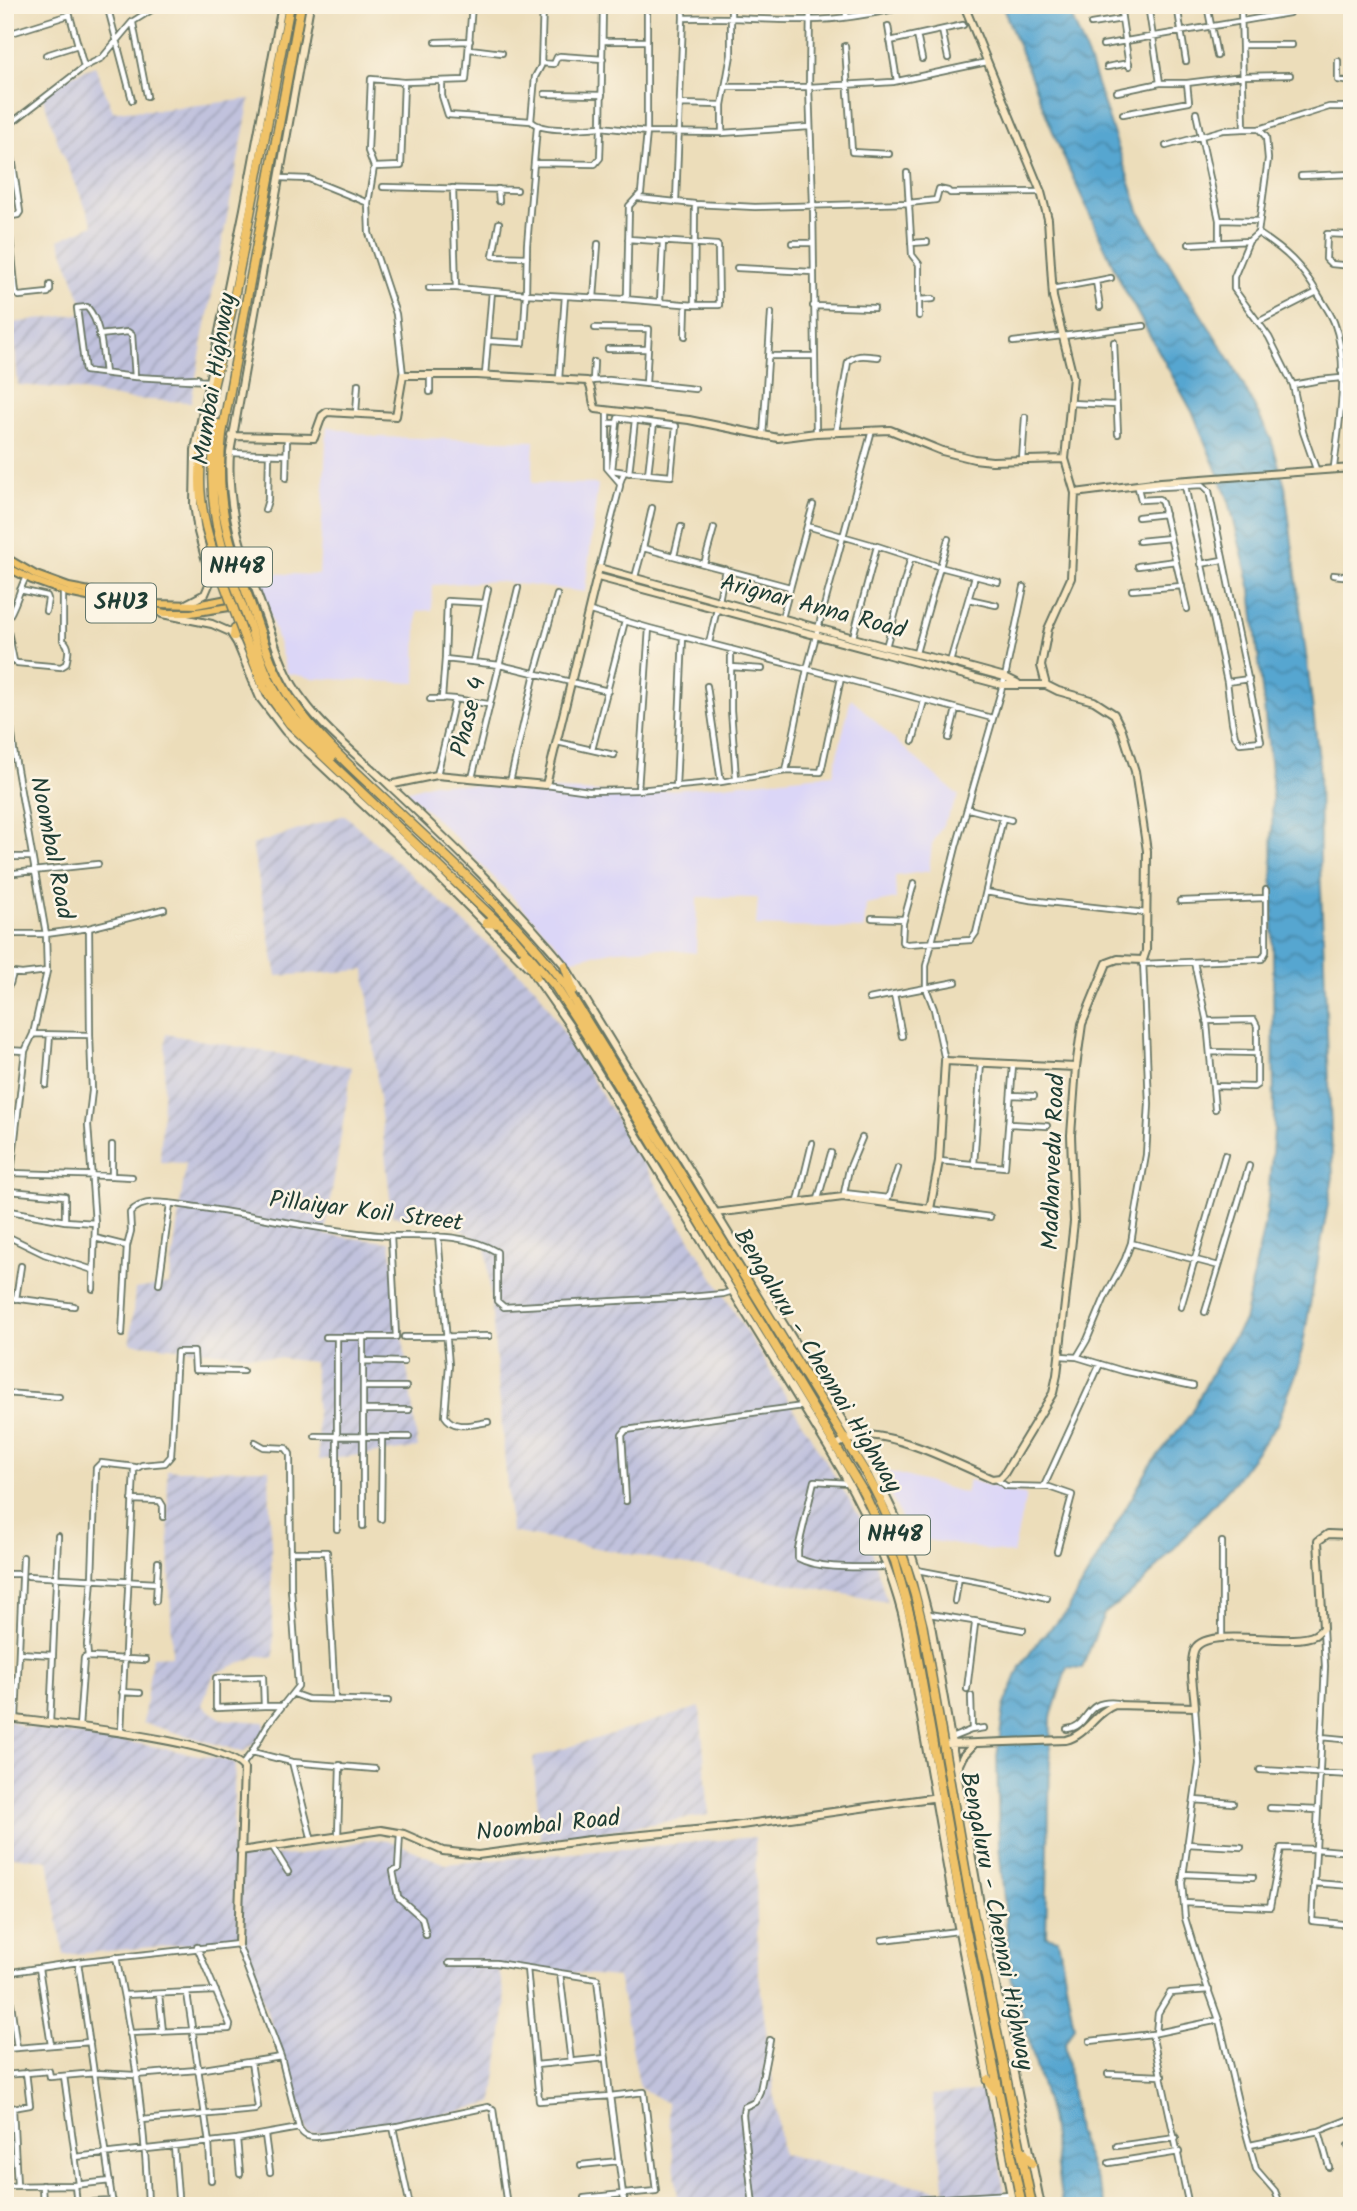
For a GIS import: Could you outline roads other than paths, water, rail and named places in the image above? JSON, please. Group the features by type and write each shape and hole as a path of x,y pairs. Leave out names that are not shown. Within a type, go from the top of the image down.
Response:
{"highway":[{"name":"NH48","path":"290,5 244,225 201,452 200,493 204,520 220,572 264,688 289,723 513,937"},
{"name":"NH48","path":"292,81 290,70 301,5"},
{"name":"Mumbai Highway","path":"292,81 222,434 219,468 222,516 232,553 273,665 292,701 326,742 516,924 538,950"},
{"path":"233,371 216,435 212,481 219,538 240,601 242,633 284,705 321,746 368,783"},
{"path":"486,923 500,924"},
{"path":"513,937 536,977"},
{"name":"Bengaluru - Chennai Highway","path":"513,937 555,986 582,1027 735,1289 870,1504 900,1578 914,1633 939,1797 1022,2206"},
{"name":"Bengaluru - Chennai Highway","path":"538,950 562,981 599,1039 849,1439 886,1513 911,1579 949,1742 970,1896 1020,2148 1039,2205"},
{"path":"565,966 569,982 599,1039"},
{"path":"983,2058 988,2038"},
{"path":"988,2080 999,2094"},
{"path":"1020,2148 1032,2163"}],"main road":[{"name":"SHU3","path":"5,557 36,575 69,587 174,606 240,601"},
{"name":"SHU3","path":"5,566 63,591 154,611 191,614 240,601"}],"street":[{"path":"5,12 11,5"},
{"path":"67,5 84,67"},
{"path":"107,5 132,100"},
{"path":"6,128 84,67 102,58 132,22 156,6 166,5"},
{"path":"174,606 201,597 211,580 198,532 193,489 195,450 244,225 282,5"},
{"path":"310,5 292,81 280,177 230,453 229,485 235,527 246,564 289,680 319,720 389,785 528,923 565,966 849,1439 889,1500 906,1538 928,1614 949,1742 1039,2205"},
{"path":"232,436 314,438 322,416 327,412 398,414 402,375 398,324 369,233 368,203 374,167 368,151 371,79 404,82 466,80 472,5"},
{"path":"531,121 535,77 541,63 543,5"},
{"path":"536,163 596,164 600,158 603,5"},
{"path":"624,299 627,290 629,206 641,193 647,132 647,5"},
{"path":"676,202 683,5"},
{"path":"722,132 722,105 732,55 731,5"},
{"path":"810,5 808,87 813,204 816,433"},
{"path":"846,5 846,17"},
{"path":"683,18 810,20 846,17 912,5"},
{"path":"964,5 1041,192 1048,219 1052,289 1073,377 1065,459 1075,493 1071,578 1048,629 1041,666 1046,685 1094,701 1114,714 1135,772 1147,851 1146,951 1142,962 1149,1104 1146,1155 1131,1243 1077,1357"},
{"path":"1107,67 1129,65 1120,5"},
{"path":"1148,5 1160,83"},
{"path":"1177,5 1186,61"},
{"path":"1208,5 1217,56"},
{"path":"1241,5 1244,129"},
{"path":"1103,45 1289,13"},
{"path":"5,35 69,15"},
{"path":"1091,24 1122,19"},
{"path":"132,22 147,96"},
{"path":"890,41 963,25"},
{"path":"888,26 897,81"},
{"path":"942,30 948,58"},
{"path":"917,35 922,59"},
{"path":"436,42 470,41"},
{"path":"603,41 647,41"},
{"path":"46,55 78,45"},
{"path":"1242,45 1292,45"},
{"path":"845,46 852,152 890,154"},
{"path":"470,50 502,53"},
{"path":"541,63 554,64 557,57 561,56 603,59"},
{"path":"1338,61 1338,80 1352,82"},
{"path":"725,87 808,87 897,81 987,62"},
{"path":"1117,92 1160,83 1290,75"},
{"path":"374,167 401,166 404,82"},
{"path":"442,82 442,96 448,115 531,121 537,127 601,127 678,134 809,127"},
{"path":"1123,114 1189,102 1187,83"},
{"path":"545,94 602,95"},
{"path":"679,104 722,105"},
{"path":"1166,146 1223,130 1259,129 1329,107 1352,107"},
{"path":"5,109 20,212 19,215 5,217"},
{"path":"1196,113 1219,220 1219,241"},
{"path":"488,341 523,343 537,127"},
{"path":"1259,129 1266,137 1268,159 1258,233 1249,241 1234,277 1234,289 1269,337 1293,385 1303,432 1316,469"},
{"path":"907,173 912,258 919,264 919,316"},
{"path":"1301,176 1352,174"},
{"path":"280,177 309,179 368,203"},
{"path":"383,187 517,190"},
{"path":"453,188 456,288"},
{"path":"498,189 499,201"},
{"path":"638,198 755,206 909,203 936,200 939,189 950,193 1041,192"},
{"path":"694,305 695,204"},
{"path":"1219,220 1259,221"},
{"path":"499,223 492,256 527,257"},
{"path":"1258,233 1284,250 1306,273 1334,322 1341,352 1341,409 1334,467"},
{"path":"1352,235 1327,234 1326,259 1331,264 1352,266"},
{"path":"5,236 10,237 16,294 48,293 50,285"},
{"path":"429,288 686,305 716,306 720,302 717,245 628,239"},
{"path":"660,302 663,241"},
{"path":"1189,244 1249,241"},
{"path":"911,243 927,242"},
{"path":"792,243 813,243"},
{"path":"594,298 598,244"},
{"path":"737,268 813,272"},
{"path":"1052,289 1111,278"},
{"path":"1096,281 1100,307"},
{"path":"485,375 492,291"},
{"path":"1258,322 1317,292"},
{"path":"559,380 565,296"},
{"path":"919,300 933,299"},
{"path":"685,336 686,305"},
{"path":"813,306 874,308"},
{"path":"105,373 93,314 87,307 77,308 85,371 135,377 209,380"},
{"path":"763,436 771,313"},
{"path":"1013,342 1144,326"},
{"path":"595,328 649,329 646,384"},
{"path":"99,335 128,332 132,335 135,377"},
{"path":"1114,342 1118,434"},
{"path":"608,348 648,349"},
{"path":"768,356 814,356"},
{"path":"836,432 848,362 852,357 878,356"},
{"path":"594,362 590,385 596,409 689,420 763,436 793,437 816,433 890,430 974,459 1065,459"},
{"path":"1341,371 1352,371"},
{"path":"402,375 609,380 695,389"},
{"path":"430,375 430,392"},
{"path":"1293,385 1341,378"},
{"path":"356,413 358,384"},
{"path":"1070,403 1116,404"},
{"path":"607,411 607,468 620,482"},
{"path":"1022,460 1025,417"},
{"path":"618,418 635,420 676,426 671,476 612,470 618,418"},
{"path":"546,785 620,482 627,472 635,420"},
{"path":"607,423 617,423"},
{"path":"648,474 654,423"},
{"path":"786,771 807,669 872,430"},
{"path":"286,478 287,439"},
{"path":"230,453 286,456"},
{"path":"265,510 268,500 269,454"},
{"path":"1075,493 1213,477 1334,467 1352,468"},
{"path":"1138,486 1203,485 1209,491 1261,741 1244,744 1238,742 1235,736 1227,681 1185,486"},
{"path":"1138,486 1141,500 1160,499 1187,609"},
{"path":"782,618 813,505"},
{"path":"634,579 652,508"},
{"path":"1138,517 1165,514"},
{"path":"807,526 998,582"},
{"path":"674,556 681,527"},
{"path":"704,564 713,528"},
{"path":"1139,541 1170,538"},
{"path":"916,653 948,539"},
{"path":"853,637 877,546"},
{"path":"643,548 790,587"},
{"path":"886,647 911,557"},
{"path":"1202,564 1222,559"},
{"path":"1333,575 1349,577 1349,561"},
{"path":"1138,566 1176,562"},
{"name":"Arignar Anna Road","path":"599,568 718,605 782,618 819,631 950,662 1003,681"},
{"path":"709,643 725,569"},
{"path":"950,662 975,576"},
{"path":"26,577 13,612 6,621 14,661 20,664 61,667 66,664 68,650 63,640 63,591"},
{"name":"Arignar Anna Road","path":"598,577 718,605 1003,681 1046,685"},
{"path":"1132,590 1182,586"},
{"path":"930,1209 939,1161 945,1061 934,1009 926,988 926,966 1003,681 1024,587"},
{"name":"Phase 4","path":"472,778 518,588"},
{"path":"473,661 488,589"},
{"path":"20,590 47,596 46,611"},
{"path":"510,782 535,673 557,595"},
{"path":"969,599 996,606"},
{"path":"442,699 447,602 485,603"},
{"path":"154,611 242,633 260,698 285,731 486,923 536,977 735,1289"},
{"path":"590,611 992,718"},
{"path":"593,750 625,621"},
{"path":"638,790 649,628"},
{"path":"676,787 683,637"},
{"path":"732,649 732,740 736,778"},
{"path":"445,659 500,665"},
{"name":"Phase 4","path":"500,665 608,691"},
{"path":"731,667 761,669"},
{"path":"389,785 437,775 589,791 638,790 721,782 786,771 821,772 841,678"},
{"path":"1227,681 1249,679"},
{"name":"Noombal Road","path":"5,682 15,758 46,934 89,928 92,1091 88,1125 95,1223 93,1289"},
{"path":"707,686 721,782"},
{"path":"430,699 455,699 488,704"},
{"path":"437,775 455,699"},
{"path":"913,741 924,701"},
{"path":"949,738 956,709"},
{"path":"557,742 614,755"},
{"path":"969,809 1011,820"},
{"path":"914,883 904,919 902,942 906,944 971,940 976,933 1003,818"},
{"path":"5,857 32,857"},
{"path":"5,874 98,864"},
{"path":"1142,962 1262,960 1266,952 1266,890"},
{"path":"986,892 1030,900 1146,913"},
{"path":"1180,901 1266,898"},
{"path":"89,928 164,909"},
{"path":"872,918 904,919"},
{"path":"5,934 46,934 47,971 33,1034 25,1051 5,1209 65,1222 95,1223"},
{"name":"Madharvedu Road","path":"996,1479 1003,1474 1053,1393 1060,1356 1074,1222 1071,1135 1082,1024 1104,967 1115,959 1142,962"},
{"path":"1194,962 1206,1021 1215,1109"},
{"path":"5,972 47,971"},
{"path":"5,987 10,984 13,973"},
{"path":"870,999 956,982"},
{"path":"894,993 902,1036"},
{"path":"1206,1021 1254,1020 1257,1026 1257,1085 1213,1086"},
{"path":"33,1034 90,1035"},
{"path":"46,1085 50,1035"},
{"path":"5,1050 25,1051"},
{"path":"1210,1052 1257,1053"},
{"path":"945,1061 1076,1067"},
{"path":"974,1165 981,1062"},
{"path":"939,1161 1005,1167 1013,1065"},
{"path":"1012,1095 1034,1096"},
{"path":"1010,1124 1047,1126"},
{"path":"843,1195 849,1169 862,1138"},
{"path":"798,1201 812,1143"},
{"path":"5,1145 14,1148"},
{"path":"112,1145 112,1176"},
{"path":"818,1199 831,1153"},
{"path":"1181,1307 1225,1155"},
{"path":"1205,1312 1249,1166"},
{"path":"887,1200 898,1168"},
{"path":"11,1173 132,1177"},
{"path":"9,1191 65,1196 65,1222"},
{"path":"715,1213 843,1195 989,1217"},
{"name":"Pillaiyar Koil Street","path":"127,1246 131,1230 130,1213 134,1208 146,1203 170,1204 237,1212 329,1229 391,1236 458,1238 497,1252 497,1301 504,1307 690,1297 735,1289"},
{"path":"159,1284 170,1204"},
{"path":"5,1235 44,1254 93,1270"},
{"path":"326,1337 396,1337 391,1236"},
{"path":"438,1236 449,1365 445,1416 449,1423 455,1426 488,1422"},
{"path":"95,1238 127,1246 122,1334"},
{"path":"1131,1243 1219,1266"},
{"path":"16,1299 21,1266"},
{"path":"5,1297 74,1307"},
{"path":"404,1337 489,1336"},
{"path":"337,1337 337,1529"},
{"path":"363,1337 363,1525"},
{"path":"88,1657 96,1468 102,1463 136,1467 166,1463 171,1456 177,1352 194,1352 195,1370 243,1371"},
{"path":"1060,1356 1077,1357 1193,1386"},
{"path":"363,1361 404,1362"},
{"path":"1044,1486 1100,1364"},
{"path":"363,1387 405,1387"},
{"path":"5,1393 60,1396"},
{"path":"626,1502 622,1435 626,1430 807,1405"},
{"path":"363,1410 409,1410"},
{"path":"1057,1550 1073,1497 1044,1486 1006,1486 996,1479 895,1441 866,1435 833,1447 870,1522 895,1585 930,1744 1057,1741 1074,1738 1108,1708 1124,1705"},
{"path":"315,1436 409,1437"},
{"path":"382,1437 382,1519"},
{"path":"242,1765 268,1724 298,1686 292,1601 290,1454 286,1448 264,1447 256,1442"},
{"path":"121,1732 127,1580 136,1467"},
{"path":"850,1483 814,1481 798,1558 804,1562 842,1566 888,1567"},
{"path":"132,1500 160,1501 163,1517"},
{"path":"1352,1535 1328,1534 1318,1541 1325,1666 1312,1922 1352,1925"},
{"path":"50,1723 58,1536"},
{"path":"1222,1542 1222,1638"},
{"path":"291,1552 327,1552 335,1700"},
{"path":"16,1719 25,1575 23,1557"},
{"path":"156,1601 158,1562"},
{"path":"916,1570 959,1577 1047,1598"},
{"path":"7,1574 157,1583"},
{"path":"955,1601 959,1577"},
{"path":"928,1614 1023,1630"},
{"path":"967,1689 975,1624 973,1621"},
{"path":"1281,2206 1275,2191 1256,2169 1219,2020 1191,1941 1184,1903 1187,1844 1199,1764 1194,1649 1202,1641 1222,1638 1292,1640 1315,1635 1323,1628"},
{"path":"19,1653 53,1655"},
{"path":"79,1727 84,1658 146,1660"},
{"path":"262,1669 264,1706"},
{"path":"262,1677 216,1678 216,1708 283,1706"},
{"path":"122,1692 140,1693"},
{"path":"294,1694 307,1699 388,1700"},
{"path":"971,1696 972,1730"},
{"path":"1067,1729 1076,1728 1090,1710 1100,1703 1195,1707"},
{"path":"5,1713 16,1719 121,1732 192,1746 238,1760 244,1768 238,1944 281,2057 299,2128 307,2137 393,2127 488,2107 493,2109 507,2206"},
{"path":"949,1742 972,1730 984,1728"},
{"path":"1321,1737 1352,1740"},
{"path":"956,1772 960,1760 977,1742"},
{"path":"252,1752 292,1762 375,1769"},
{"path":"292,1762 312,1841"},
{"path":"338,1835 340,1765"},
{"path":"1260,1770 1352,1775"},
{"path":"939,1797 958,1931 1013,2206"},
{"name":"Noombal Road","path":"240,1851 381,1829 400,1833 440,1850 475,1855 589,1840 727,1827 939,1797"},
{"path":"1194,1800 1233,1803"},
{"path":"1270,1808 1318,1810"},
{"path":"400,1833 400,1859 398,1869 393,1871 398,1897 422,1918 426,1935"},
{"path":"1187,1844 1241,1847"},
{"path":"272,1846 288,1872"},
{"path":"1184,1903 1270,1907 1281,1848 1352,1852"},
{"path":"1184,1874 1254,1877"},
{"path":"1314,1883 1352,1886"},
{"path":"883,1940 958,1931"},
{"path":"1350,1959 1352,1935"},
{"path":"17,2048 6,1973 116,1957 238,1944"},
{"path":"129,2033 229,2029 230,2025 197,1947"},
{"path":"116,1957 142,2120 148,2204"},
{"path":"78,1962 113,2203 94,2202"},
{"path":"449,1963 496,1963 597,1979 625,2206"},
{"path":"38,1968 51,2045"},
{"path":"527,1968 539,2101 644,2092 656,2191 584,2198"},
{"path":"560,1973 571,2062"},
{"path":"1189,2206 1154,2033 1158,2014 1172,1991 1209,1990"},
{"path":"124,1996 216,1991"},
{"path":"187,1993 209,2143 211,2180"},
{"path":"159,1994 163,2032"},
{"path":"1090,2040 1154,2033 1219,2020"},
{"path":"753,2206 743,2115 744,2107 755,2102 760,2091 770,2040"},
{"path":"5,2049 91,2042"},
{"path":"5,2075 49,2071 50,2077 95,2073 135,2075 197,2070 281,2057"},
{"path":"536,2066 606,2058"},
{"path":"142,2120 255,2110 258,2106 251,2062"},
{"path":"17,2185 13,2108 30,2105 26,2072"},
{"path":"1108,2074 1162,2076"},
{"path":"64,2076 75,2157 77,2206"},
{"path":"1250,2145 1318,2131 1352,2118"},
{"path":"393,2127 410,2206"},
{"path":"75,2157 209,2143 299,2128"},
{"path":"1318,2131 1329,2167"},
{"path":"265,2134 270,2172"},
{"path":"1117,2146 1176,2138"},
{"path":"237,2139 240,2174"},
{"path":"174,2146 178,2197"},
{"path":"1109,2163 1179,2152"},
{"path":"581,2165 619,2161"},
{"path":"7,2206 5,2186 77,2184 110,2180"},
{"path":"42,2185 43,2206"},
{"path":"847,2204 1011,2194"}],"water":[{"path":"1002,5 1067,5 1088,57 1140,213 1232,363 1271,439 1285,486 1319,759 1320,865 1333,1177 1299,1366 1277,1424 1233,1483 1140,1586 1104,1614 1082,1668 1067,1667 1051,1717 1046,1936 1058,1939 1074,2026 1065,2043 1077,2131 1106,2206 1062,2205 1050,2116 1011,1976 999,1845 997,1757 1004,1707 1020,1667 1041,1638 1066,1613 1151,1464 1190,1415 1215,1367 1244,1321 1267,1211 1274,1129 1272,780 1251,590 1229,501 1194,415 1122,285 1060,149"}]}
